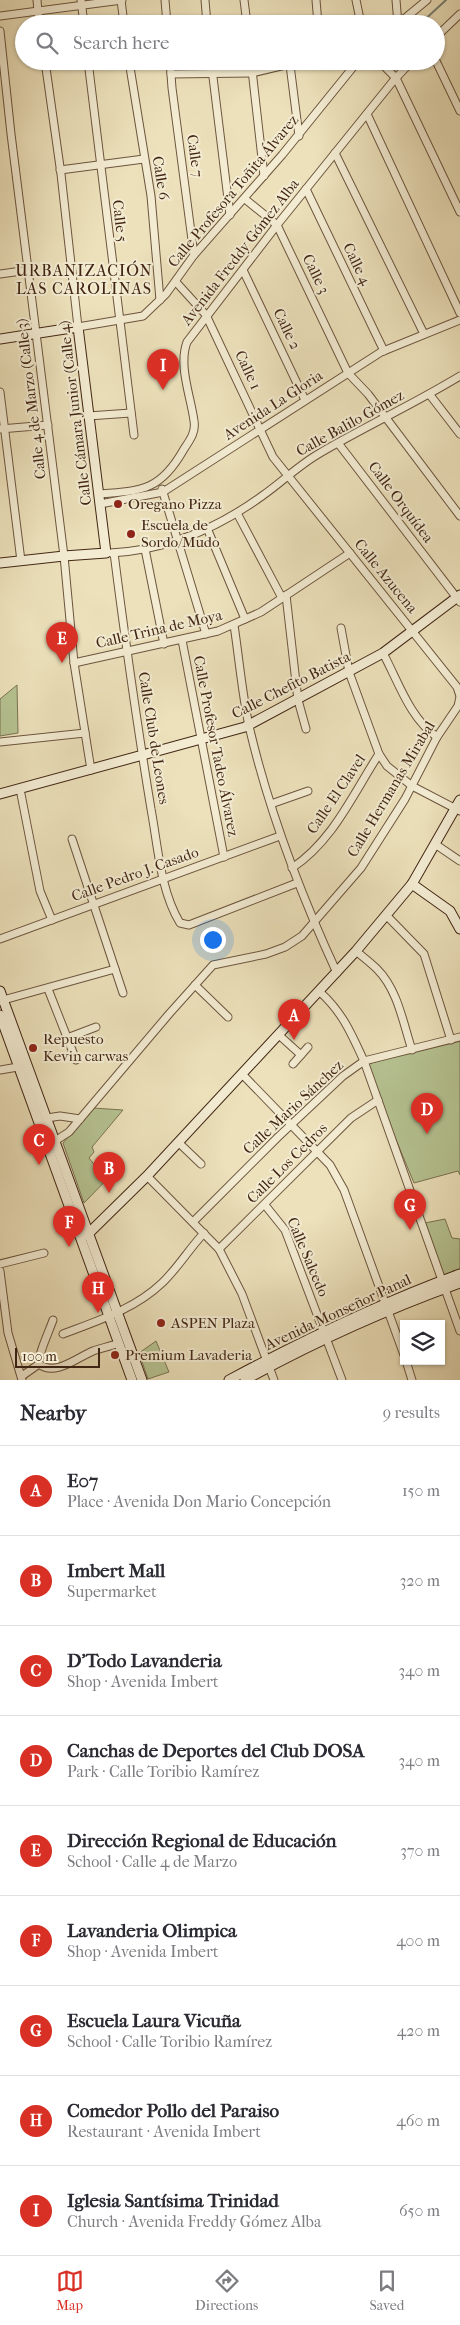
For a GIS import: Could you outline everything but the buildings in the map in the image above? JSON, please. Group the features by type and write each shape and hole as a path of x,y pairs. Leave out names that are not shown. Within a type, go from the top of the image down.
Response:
{"street":[{"path":"37,0 38,15"},
{"path":"0,16 38,12 81,2 122,0 123,15"},
{"path":"165,0 166,15"},
{"path":"205,0 206,15"},
{"path":"244,0 245,15"},
{"path":"316,0 317,15"},
{"path":"356,0 359,15"},
{"path":"396,0 397,15"},
{"path":"409,15 427,0"},
{"path":"81,2 83,15"},
{"path":"445,28 460,14"},
{"name":"Calle 4 de Marzo (Calle 3)","path":"0,31 64,556 74,662 91,770"},
{"name":"Calle Cámara Junior (Calle 4)","path":"46,70 60,170 88,416 100,504 110,553"},
{"name":"Calle 5","path":"89,70 134,436"},
{"name":"Calle 6","path":"130,70 150,196 160,300"},
{"name":"Calle 7","path":"171,70 194,255"},
{"path":"212,70 230,215"},
{"path":"252,70 264,176"},
{"path":"171,74 252,73 266,70"},
{"path":"291,70 299,136"},
{"name":"Calle Profesora Toñita Álvarez","path":"0,339 143,316 176,282 194,255 299,136 351,70"},
{"path":"388,70 396,78 460,212"},
{"name":"Avenida Freddy Gómez Alba","path":"160,482 174,467 195,430 184,357 187,342 206,314 404,70"},
{"path":"440,70 460,111"},
{"path":"367,114 460,313"},
{"path":"335,153 424,334"},
{"path":"60,170 144,159"},
{"name":"Calle 4","path":"306,189 384,351"},
{"name":"Calle 3","path":"245,199 277,225 348,373 368,394 460,516"},
{"path":"0,274 29,270"},
{"name":"Calle 2","path":"243,270 306,400"},
{"name":"Calle 1","path":"176,282 206,314 273,457 287,476"},
{"name":"Avenida La Gloria","path":"100,504 163,492 384,351 460,320"},
{"name":"Calle Balilo Gómez","path":"0,563 145,549 178,541 237,513 319,453 430,395 460,376"},
{"path":"0,392 2,429 22,561"},
{"path":"430,395 460,434"},
{"path":"88,416 132,413"},
{"path":"2,429 48,425"},
{"name":"Calle Orquídea","path":"338,443 459,598"},
{"name":"Calle Azucena","path":"287,476 413,631 457,687 460,696"},
{"path":"99,494 134,492 160,482 206,634"},
{"path":"237,513 284,596 298,700 306,729"},
{"path":"207,528 245,619"},
{"path":"145,549 164,644"},
{"name":"Calle Club de Leones","path":"110,553 163,879 180,923 189,925 297,883"},
{"name":"Calle Trina de Moya","path":"74,662 182,640 234,625 261,612 350,553"},
{"name":"Calle Chefito Batista","path":"0,794 249,725 383,653 459,598"},
{"path":"234,625 249,725 280,836 313,922 337,973"},
{"path":"341,628 349,672 379,754 387,766 412,786 457,809"},
{"name":"Calle Profesor Tadeo Álvarez","path":"182,640 224,857"},
{"path":"383,653 416,715 425,729 437,737"},
{"name":"Calle Hermanas Mirabal","path":"52,1144 69,1132 213,966 253,957 285,947 302,936 361,868 412,786 437,737 458,706 460,696"},
{"path":"0,742 85,732"},
{"name":"Calle El Clavel","path":"292,868 306,858 322,842 342,816 379,754"},
{"path":"20,788 40,891 52,920"},
{"path":"271,804 308,791"},
{"path":"84,1235 147,1176 337,973 412,884 457,809 460,800"},
{"name":"Calle Pedro J. Casado","path":"0,939 280,836"},
{"path":"72,839 123,993"},
{"path":"435,844 460,861"},
{"path":"412,884 450,911 460,929"},
{"path":"386,915 424,954 451,1040"},
{"path":"356,951 378,970 388,983 412,1050"},
{"path":"52,1144 47,1118 16,1032 1,997 48,989 115,969"},
{"path":"195,986 228,1017"},
{"path":"48,989 76,1060"},
{"path":"320,992 336,1007 347,1023 364,1061 460,1331"},
{"path":"0,1015 4,1036 52,1144 113,1314 142,1380"},
{"path":"67,1038 96,1027"},
{"path":"4,1036 16,1032"},
{"path":"280,1036 301,1055"},
{"name":"Calle Mario Sánchez","path":"193,1222 291,1124 343,1076 364,1061 460,1037"},
{"path":"293,1064 308,1047"},
{"path":"0,1070 18,1067"},
{"path":"243,1075 330,1165 344,1190 400,1344"},
{"name":"Calle Los Cedros","path":"219,1249 351,1118 378,1100"},
{"path":"47,1118 60,1116 80,1119"},
{"path":"178,1142 201,1164"},
{"path":"147,1176 219,1249 242,1294 274,1380"},
{"name":"Calle Salcedo","path":"265,1205 284,1230 342,1380"},
{"path":"63,1334 113,1314 145,1297 163,1282 204,1233"},
{"path":"0,1264 44,1253"},
{"path":"0,1271 8,1333 22,1378 39,1364"},
{"name":"Avenida Monseñor Panal","path":"229,1380 268,1364 325,1334 386,1306 443,1285 460,1274"},
{"name":"Avenida Monseñor Panal","path":"443,1285 460,1283"},
{"path":"113,1314 132,1380"},
{"path":"39,1364 38,1356 43,1349 54,1320"},
{"path":"39,1364 48,1368 61,1367 90,1352 120,1343"},
{"name":"Avenida Monseñor Panal","path":"245,1380 268,1364"},
{"path":"407,1365 412,1380"}],"green space":[{"path":"17,685 18,733 0,736 0,699"},
{"path":"460,1037 460,1175 458,1171 414,1183 365,1065"},
{"path":"93,1108 123,1110 92,1147 94,1152 89,1158 100,1172 108,1164 116,1170 84,1203 63,1143"},
{"path":"445,1219 452,1238 460,1239 460,1271 445,1277 425,1223"},
{"path":"156,1341 169,1372 148,1379 139,1353"}],"waterway":[{"path":"430,15 446,0"}],"place":[{"name":"Iglesia Santísima Trinidad","path":"163,390"},
{"name":"Oregano Pizza","path":"118,504"},
{"name":"Escuela de Sordo/Mudo","path":"131,534"},
{"name":"Dirección Regional de Educación","path":"62,663"},
{"name":"E07","path":"294,1040"},
{"name":"Repuesto Kevin carwas","path":"33,1048"},
{"name":"Canchas de Deportes del Club DOSA","path":"427,1134"},
{"name":"D'Todo Lavanderia","path":"39,1165"},
{"name":"Imbert Mall","path":"109,1193"},
{"name":"Escuela Laura Vicuña","path":"410,1230"},
{"name":"Lavanderia Olimpica","path":"69,1247"},
{"name":"Comedor Pollo del Paraiso","path":"98,1313"},
{"name":"ASPEN Plaza","path":"161,1323"},
{"name":"Premium Lavaderia","path":"115,1355"}],"district":[{"name":"URBANIZACIÓN LAS CAROLINAS","path":"84,279"}]}
